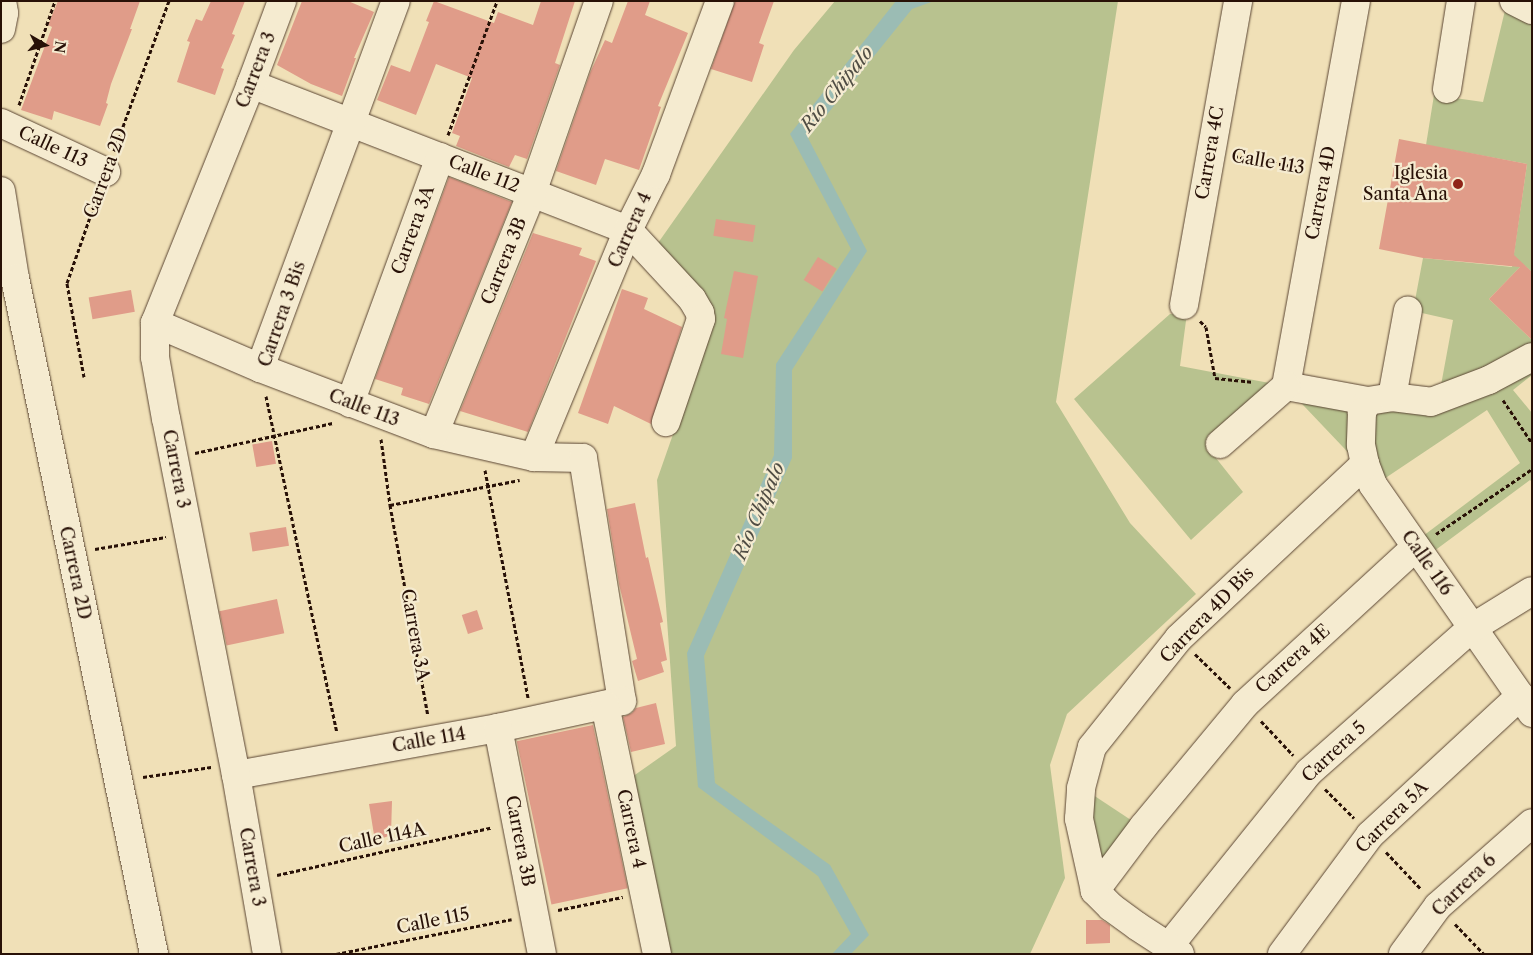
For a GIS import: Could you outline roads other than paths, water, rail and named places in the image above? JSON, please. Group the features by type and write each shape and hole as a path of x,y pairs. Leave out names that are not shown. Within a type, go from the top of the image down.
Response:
{"street":[{"path":"1,29 4,13 2,1"},
{"name":"Carrera 3","path":"267,954 234,769 155,357 154,323 251,84 282,1"},
{"name":"Carrera 3 Bis","path":"260,368 396,1"},
{"name":"Carrera 3B","path":"434,434 532,193 599,1"},
{"name":"Carrera 4","path":"530,468 628,230 656,174 720,1"},
{"name":"Carrera 4C","path":"1184,305 1238,1"},
{"name":"Carrera 4D","path":"1286,386 1356,1"},
{"path":"1447,89 1461,1"},
{"path":"1514,1 1532,10"},
{"name":"Calle 112","path":"251,84 628,230 692,299 702,319 666,422"},
{"name":"Calle 113","path":"6,125 106,172"},
{"name":"Carrera 3A","path":"345,412 440,157"},
{"name":"Carrera 2D","path":"1,191 15,278 154,954"},
{"name":"Calle 116","path":"1408,310 1380,399 1362,412 1361,445 1365,464 1373,485 1526,705"},
{"name":"Calle 113","path":"154,323 260,368 345,412 377,413 434,434 481,445 530,468 583,458"},
{"path":"1220,444 1286,386 1380,399 1430,402 1489,380 1532,358"},
{"name":"Carrera 4","path":"583,458 614,703 644,893 657,954"},
{"name":"Carrera 4D Bis","path":"1095,891 1079,819 1081,788 1092,747 1179,638 1365,464"},
{"name":"Carrera 4E","path":"1095,891 1143,827 1245,704 1416,547"},
{"name":"Carrera 5","path":"1174,950 1309,772 1472,628 1532,591"},
{"name":"Calle 114","path":"234,769 342,755 498,728 614,703"},
{"name":"Carrera 5A","path":"1282,954 1370,835 1526,705"},
{"name":"Carrera 3B","path":"498,728 542,954"},
{"name":"Carrera 6","path":"1403,954 1438,906 1532,823"},
{"path":"1095,891 1137,926 1174,950"}],"water":[{"name":"Río Chipalo","path":"896,1 934,1 912,9 808,138 867,251 792,370 792,458 704,656 715,783 830,865 869,935 851,954 832,954 851,934 818,876 698,787 687,653 774,455 776,364 851,249 790,134"}],"place":[{"name":"Iglesia Santa Ana","path":"1458,184"}]}
